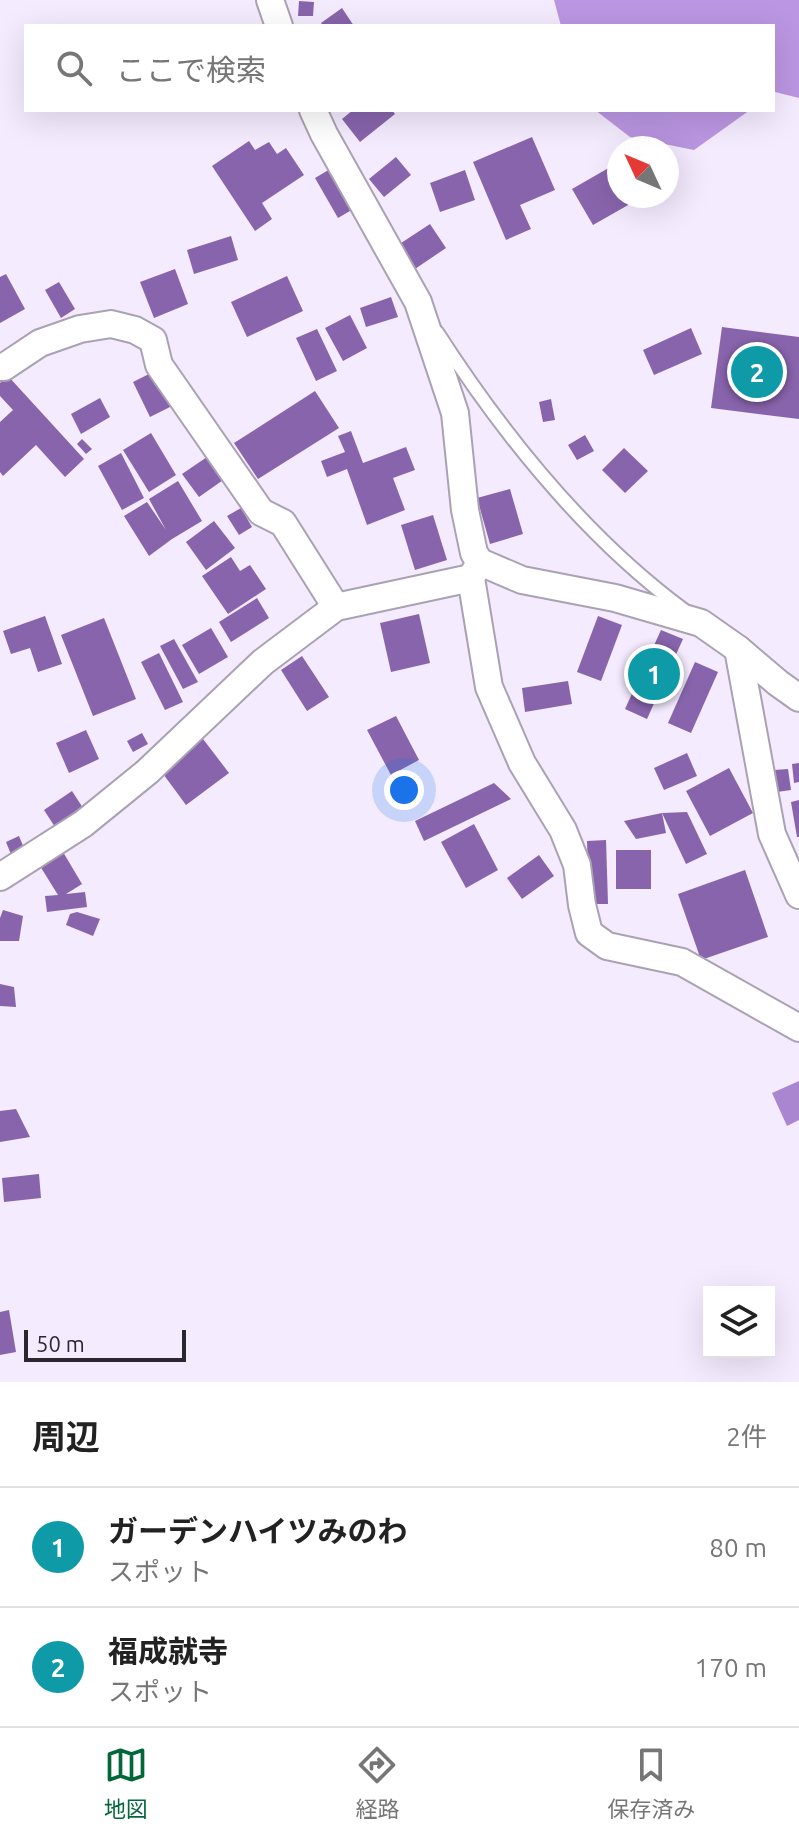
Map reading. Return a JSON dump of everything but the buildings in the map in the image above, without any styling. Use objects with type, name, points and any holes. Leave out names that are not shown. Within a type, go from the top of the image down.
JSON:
[{"type":"street","points":[[270,0],[278,24]]},
{"type":"street","points":[[314,112],[418,302],[455,413],[489,687],[522,763],[563,830],[577,865],[589,933],[607,946],[682,962],[799,1028]]},
{"type":"street","points":[[0,367],[40,343],[95,326],[111,324],[135,330],[153,340],[159,365],[261,512],[283,523],[336,607]]},
{"type":"street","points":[[0,877],[83,824],[147,772],[263,662],[336,607],[476,570],[615,598],[701,623],[799,698]]},
{"type":"street","points":[[738,649],[772,834],[799,895]]},
{"type":"lane","points":[[418,302],[467,378],[564,502],[660,593],[701,623]]},
{"type":"shaded area","points":[[554,0],[799,0],[799,98],[775,92],[775,24],[560,24]]},
{"type":"shaded area","points":[[598,112],[747,112],[694,150],[679,147],[679,136],[629,136]]},
{"type":"shaded area","points":[[799,1081],[799,1120],[787,1126],[772,1093]]},
{"type":"place","name":"福成就寺","points":[[757,372]]},
{"type":"place","name":"ガーデンハイツみのわ","points":[[654,674]]}]
